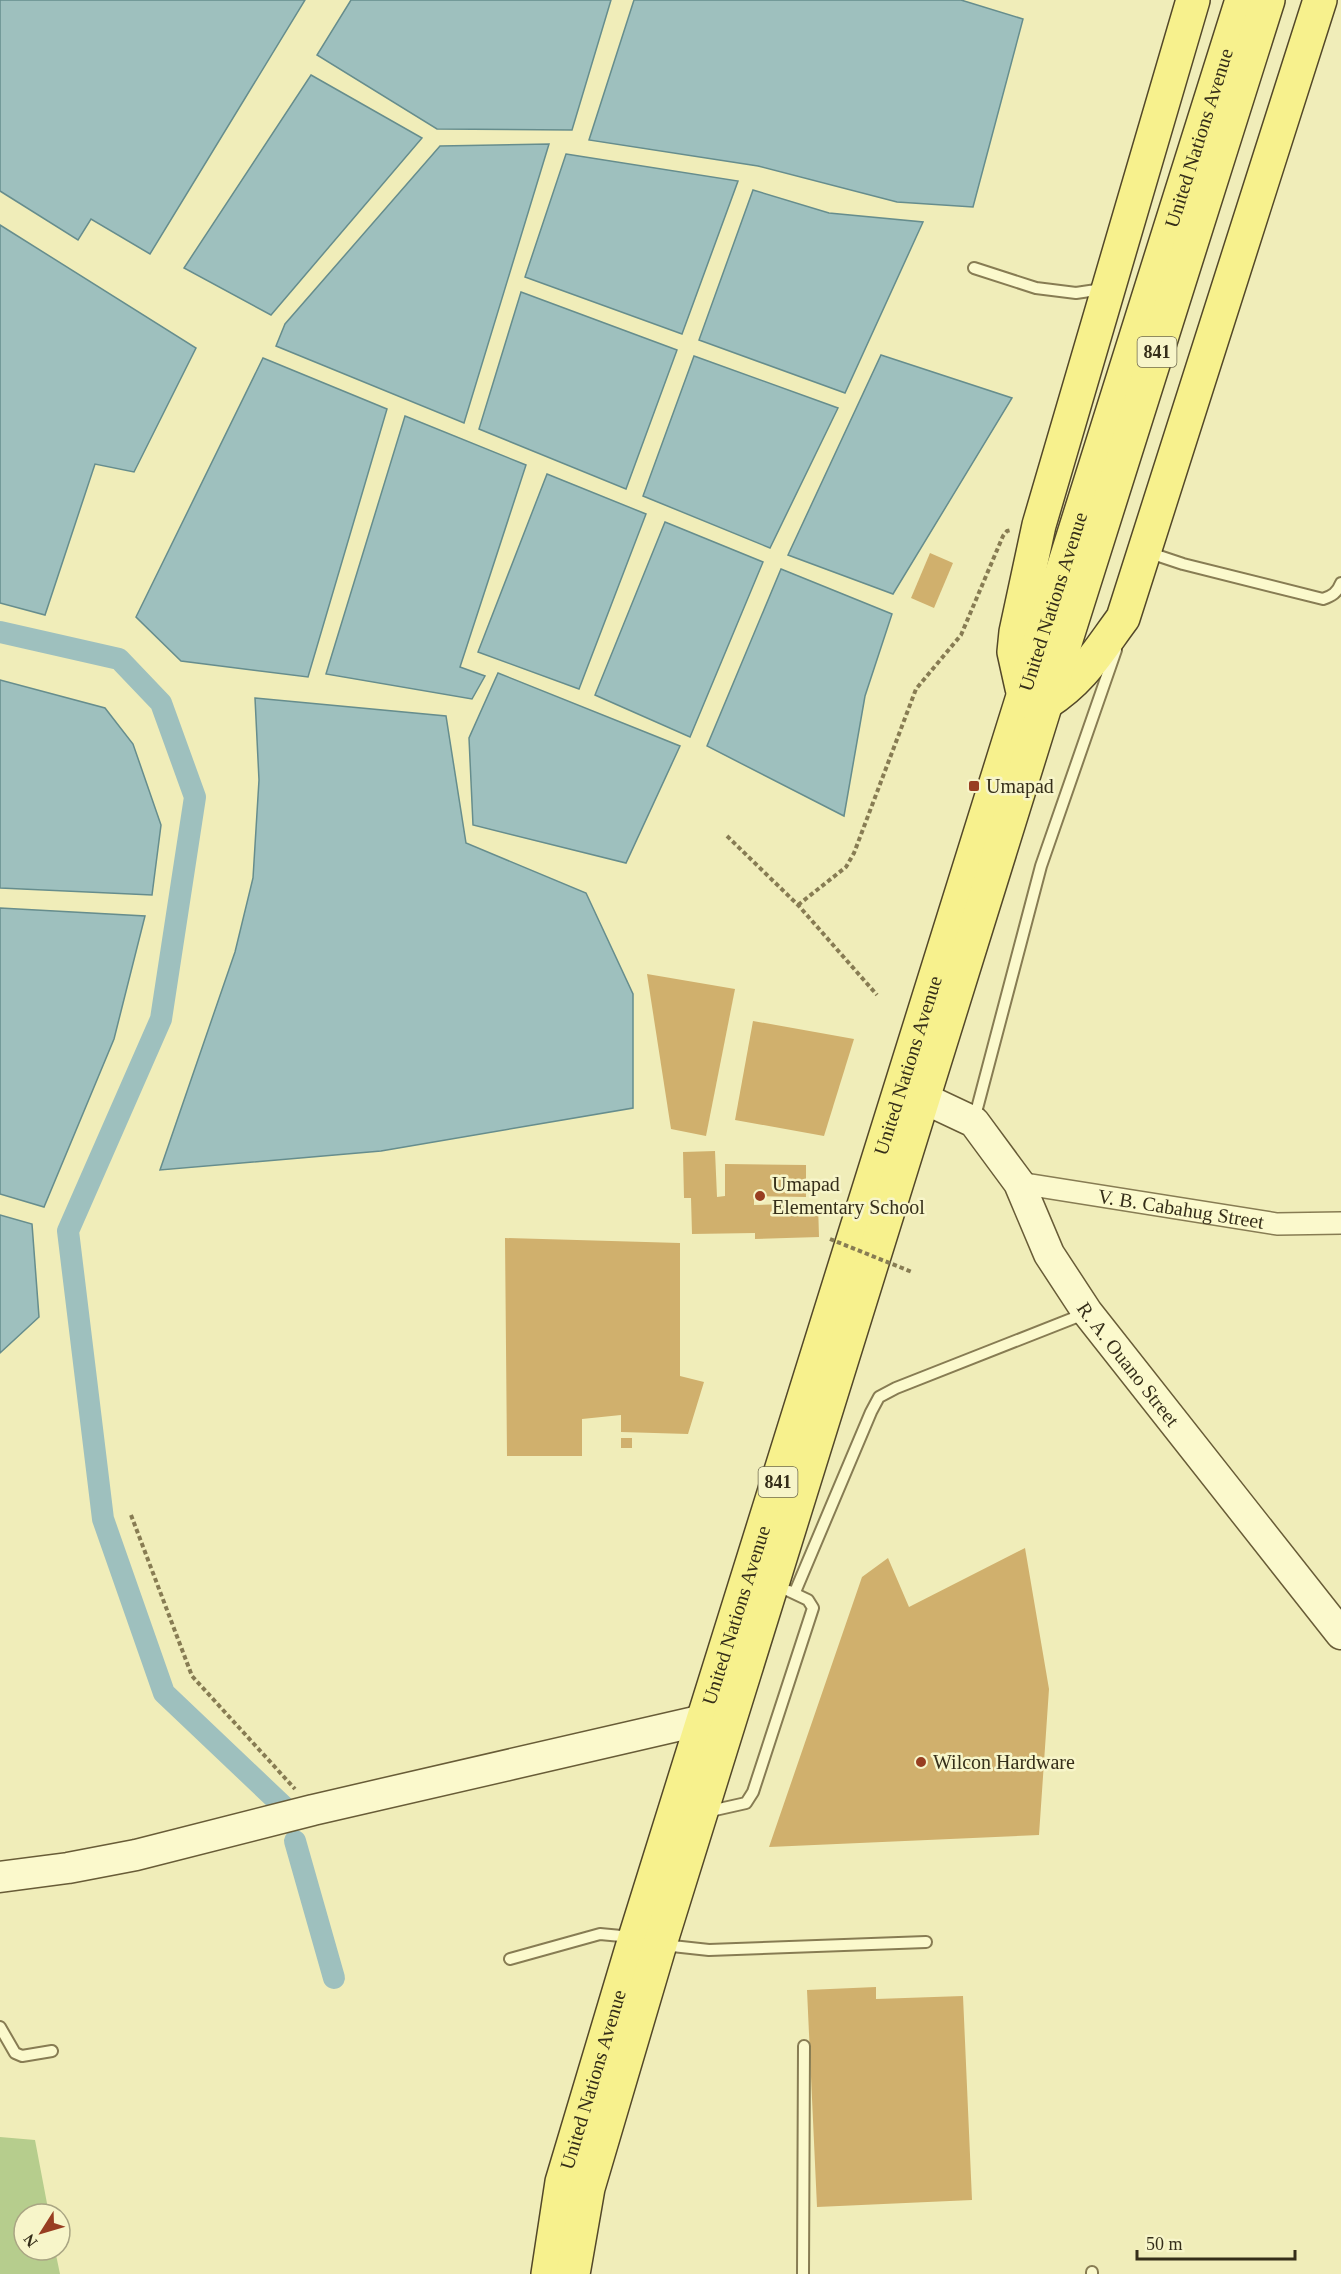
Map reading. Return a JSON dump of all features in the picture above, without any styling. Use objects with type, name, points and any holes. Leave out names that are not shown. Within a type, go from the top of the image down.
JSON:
[{"type":"main road","points":[[1193,0],[1039,525],[1016,632],[1014,652],[1035,698],[1067,689],[1080,677],[1123,618],[1320,0]]},
{"type":"main road","name":"United Nations Avenue","points":[[548,2274],[562,2182],[647,1941],[700,1814],[783,1589],[1035,698],[1242,0]]},
{"type":"main road","name":"United Nations Avenue","points":[[573,2274],[588,2188],[703,1720],[1035,698],[1268,0]]},
{"type":"street","name":"R. A. Ouano Street","points":[[923,1098],[974,1122],[1019,1183],[1049,1254],[1087,1312],[1341,1634]]},
{"type":"street","name":"V. B. Cabahug Street","points":[[1019,1183],[1277,1224],[1341,1223]]},
{"type":"street","points":[[0,1877],[68,1868],[136,1855],[314,1810],[703,1720]]},
{"type":"lane","points":[[974,268],[1036,288],[1076,293],[1110,288]]},
{"type":"lane","points":[[1144,551],[1183,564],[1323,599],[1340,589]]},
{"type":"lane","points":[[974,1122],[1041,866],[1121,637],[1123,618]]},
{"type":"lane","points":[[700,1814],[746,1803],[753,1792],[813,1608],[808,1599],[783,1589],[879,1397],[896,1388],[1087,1312]]},
{"type":"lane","points":[[510,1959],[600,1935],[709,1950],[926,1942]]},
{"type":"lane","points":[[0,2027],[15,2053],[22,2056],[52,2051]]},
{"type":"lane","points":[[803,2274],[804,2046]]},
{"type":"path","points":[[798,905],[846,867],[854,853],[916,689],[961,635],[1003,536],[1007,531],[1039,525]]},
{"type":"path","points":[[727,836],[798,905],[877,995]]},
{"type":"path","points":[[831,1239],[912,1272]]},
{"type":"path","points":[[131,1515],[192,1676],[314,1810]]},
{"type":"green space","points":[[0,2137],[35,2140],[47,2202],[12,2202],[12,2262],[58,2262],[60,2274],[0,2274]]},
{"type":"water","points":[[0,0],[305,0],[150,254],[91,219],[78,240],[0,191]]},
{"type":"water","points":[[351,0],[611,0],[572,130],[437,129],[317,55]]},
{"type":"water","points":[[634,0],[961,0],[1023,19],[973,207],[897,202],[758,166],[589,140]]},
{"type":"water","points":[[311,75],[422,138],[271,315],[184,268]]},
{"type":"water","points":[[549,144],[464,423],[276,346],[285,324],[440,146]]},
{"type":"water","points":[[566,154],[738,181],[682,334],[525,277]]},
{"type":"water","points":[[753,190],[829,213],[923,222],[845,393],[699,340]]},
{"type":"water","points":[[0,225],[196,348],[134,472],[95,464],[45,615],[0,603]]},
{"type":"water","points":[[521,292],[677,350],[626,489],[479,429]]},
{"type":"water","points":[[881,355],[1012,398],[893,594],[788,555]]},
{"type":"water","points":[[694,356],[838,408],[770,548],[643,496]]},
{"type":"water","points":[[263,358],[387,409],[308,677],[181,661],[136,617]]},
{"type":"water","points":[[405,416],[526,465],[460,667],[485,676],[472,699],[326,674]]},
{"type":"water","points":[[547,474],[646,514],[579,689],[478,652]]},
{"type":"water","points":[[665,522],[763,562],[690,737],[595,695]]},
{"type":"water","points":[[781,569],[892,614],[865,696],[844,816],[707,746]]},
{"type":"water","points":[[498,673],[680,746],[626,863],[473,825],[469,738]]},
{"type":"water","points":[[0,680],[105,708],[133,744],[161,825],[152,895],[0,888]]},
{"type":"water","points":[[255,698],[446,716],[466,843],[586,893],[633,994],[633,1108],[381,1151],[160,1170],[235,952],[253,878],[259,780]]},
{"type":"water","points":[[0,908],[145,916],[114,1039],[44,1207],[0,1194]]},
{"type":"water","points":[[0,1215],[32,1224],[39,1317],[0,1353]]},
{"type":"building","points":[[930,553],[953,563],[934,608],[911,598]]},
{"type":"building","points":[[647,974],[735,989],[706,1136],[671,1129]]},
{"type":"building","points":[[753,1021],[854,1039],[824,1136],[735,1120]]},
{"type":"building","points":[[715,1151],[717,1197],[725,1196],[725,1164],[806,1165],[806,1197],[754,1196],[754,1205],[818,1203],[819,1237],[755,1239],[755,1233],[692,1234],[691,1198],[684,1198],[683,1152]]},
{"type":"building","points":[[505,1238],[680,1243],[680,1376],[704,1382],[688,1434],[621,1432],[621,1415],[582,1419],[582,1456],[507,1456]]},
{"type":"building","points":[[621,1438],[632,1438],[632,1448],[621,1448]]},
{"type":"building","name":"Wilcon Hardware","points":[[1025,1548],[1049,1689],[1039,1835],[769,1847],[862,1577],[888,1558],[909,1607]]},
{"type":"building","points":[[876,1987],[876,1999],[963,1996],[972,2200],[817,2207],[807,1990]]},
{"type":"waterway","points":[[0,632],[119,659],[161,703],[195,797],[161,1019],[68,1231],[103,1519],[164,1693],[283,1806]]},
{"type":"waterway","points":[[295,1841],[334,1978]]},
{"type":"place","name":"Umapad","points":[[974,786]]},
{"type":"place","name":"Umapad Elementary School","points":[[760,1196]]},
{"type":"place","name":"Wilcon Hardware","points":[[921,1762]]}]
